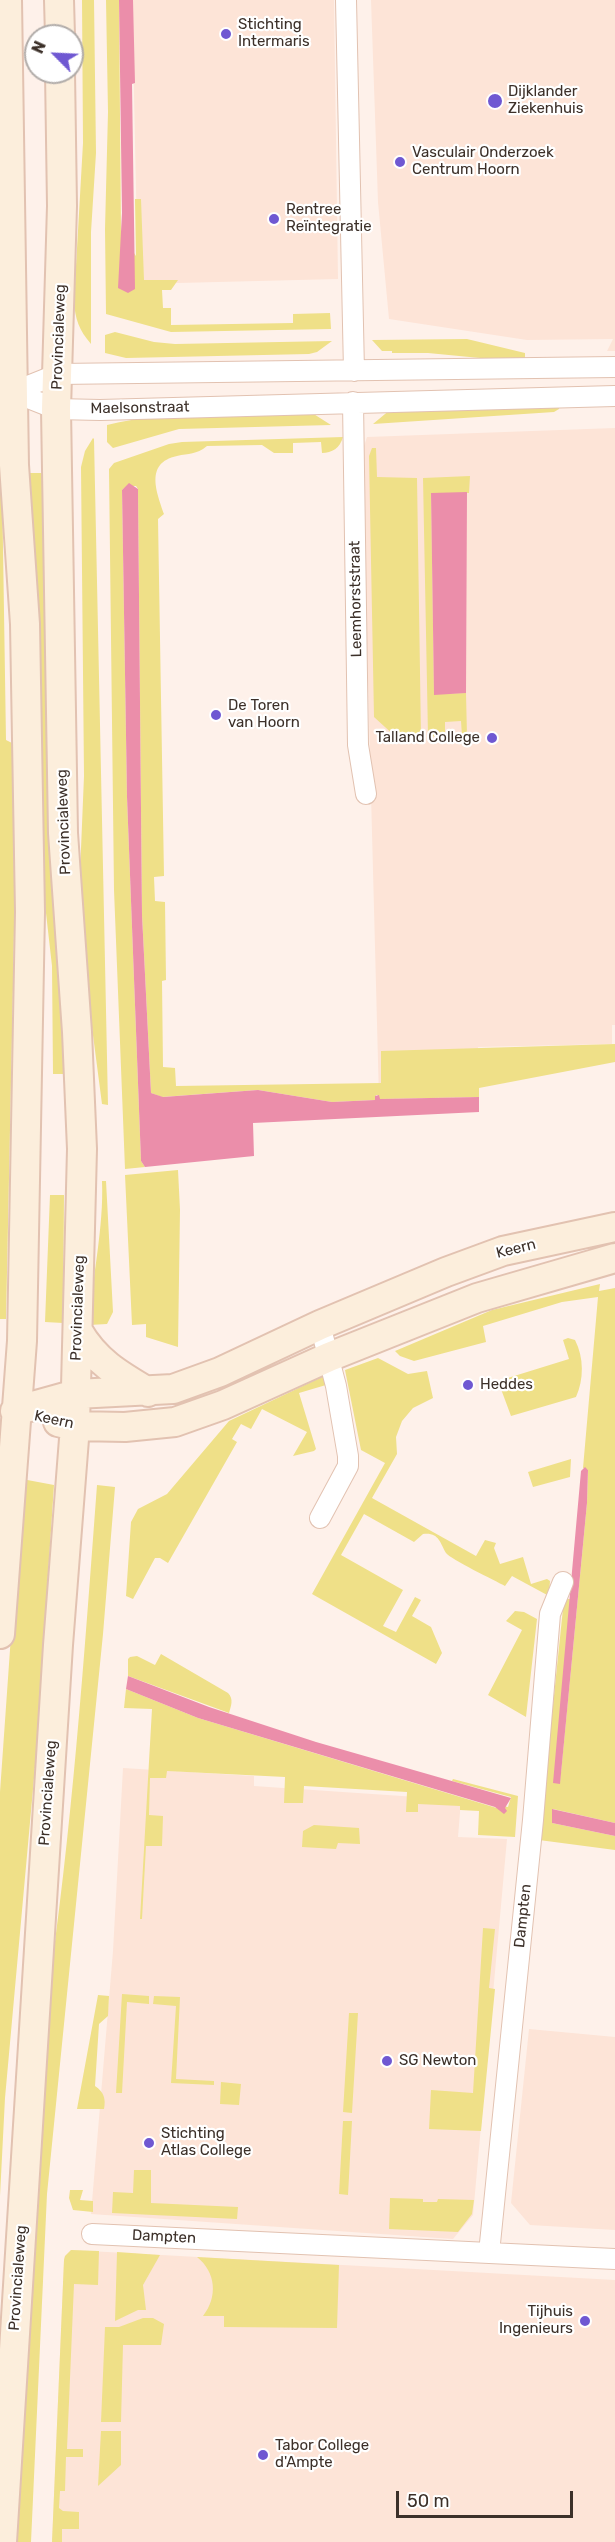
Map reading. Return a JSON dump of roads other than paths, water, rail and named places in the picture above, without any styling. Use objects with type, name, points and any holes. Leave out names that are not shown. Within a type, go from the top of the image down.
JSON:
[{"type":"main road","points":[[0,1634],[23,1297],[30,912],[25,624],[15,500],[7,0]]},
{"type":"main road","points":[[59,0],[60,24]]},
{"type":"main road","name":"Provincialeweg","points":[[2,2542],[58,1645],[75,1426],[78,1331],[82,1149],[77,1032],[63,833],[56,409],[62,206],[60,84]]},
{"type":"main road","name":"Keern","points":[[15,1411],[76,1394],[173,1389],[203,1379],[320,1325],[446,1272],[503,1251],[615,1227]]},
{"type":"main road","name":"Keern","points":[[15,1411],[75,1426],[125,1427],[175,1422],[223,1406],[329,1357],[477,1298],[615,1258]]},
{"type":"main road","points":[[78,1331],[96,1358],[148,1392]]},
{"type":"street","points":[[346,0],[354,371]]},
{"type":"street","points":[[13,392],[58,374],[615,367]]},
{"type":"street","name":"Maelsonstraat","points":[[13,392],[56,409],[615,396]]},
{"type":"street","name":"Leemhorststraat","points":[[353,402],[358,745],[366,794]]},
{"type":"street","points":[[320,1325],[338,1398],[348,1456],[348,1466],[320,1518]]},
{"type":"street","name":"Dampten","points":[[489,2253],[533,1820],[550,1614],[563,1582]]},
{"type":"street","name":"Dampten","points":[[92,2234],[615,2259]]},
{"type":"place","name":"Stichting Intermaris","points":[[226,34]]},
{"type":"place","name":"Dijklander Ziekenhuis","points":[[495,101]]},
{"type":"place","name":"Vasculair Onderzoek Centrum Hoorn","points":[[400,162]]},
{"type":"place","name":"Rentree Reïntegratie","points":[[274,219]]},
{"type":"place","name":"De Toren van Hoorn","points":[[216,715]]},
{"type":"place","name":"Talland College","points":[[492,738]]},
{"type":"place","name":"Heddes","points":[[468,1385]]},
{"type":"place","name":"SG Newton","points":[[387,2061]]},
{"type":"place","name":"Stichting Atlas College","points":[[149,2143]]},
{"type":"place","name":"Tijhuis Ingenieurs","points":[[585,2321]]},
{"type":"place","name":"Tabor College d'Ampte","points":[[263,2455]]}]
